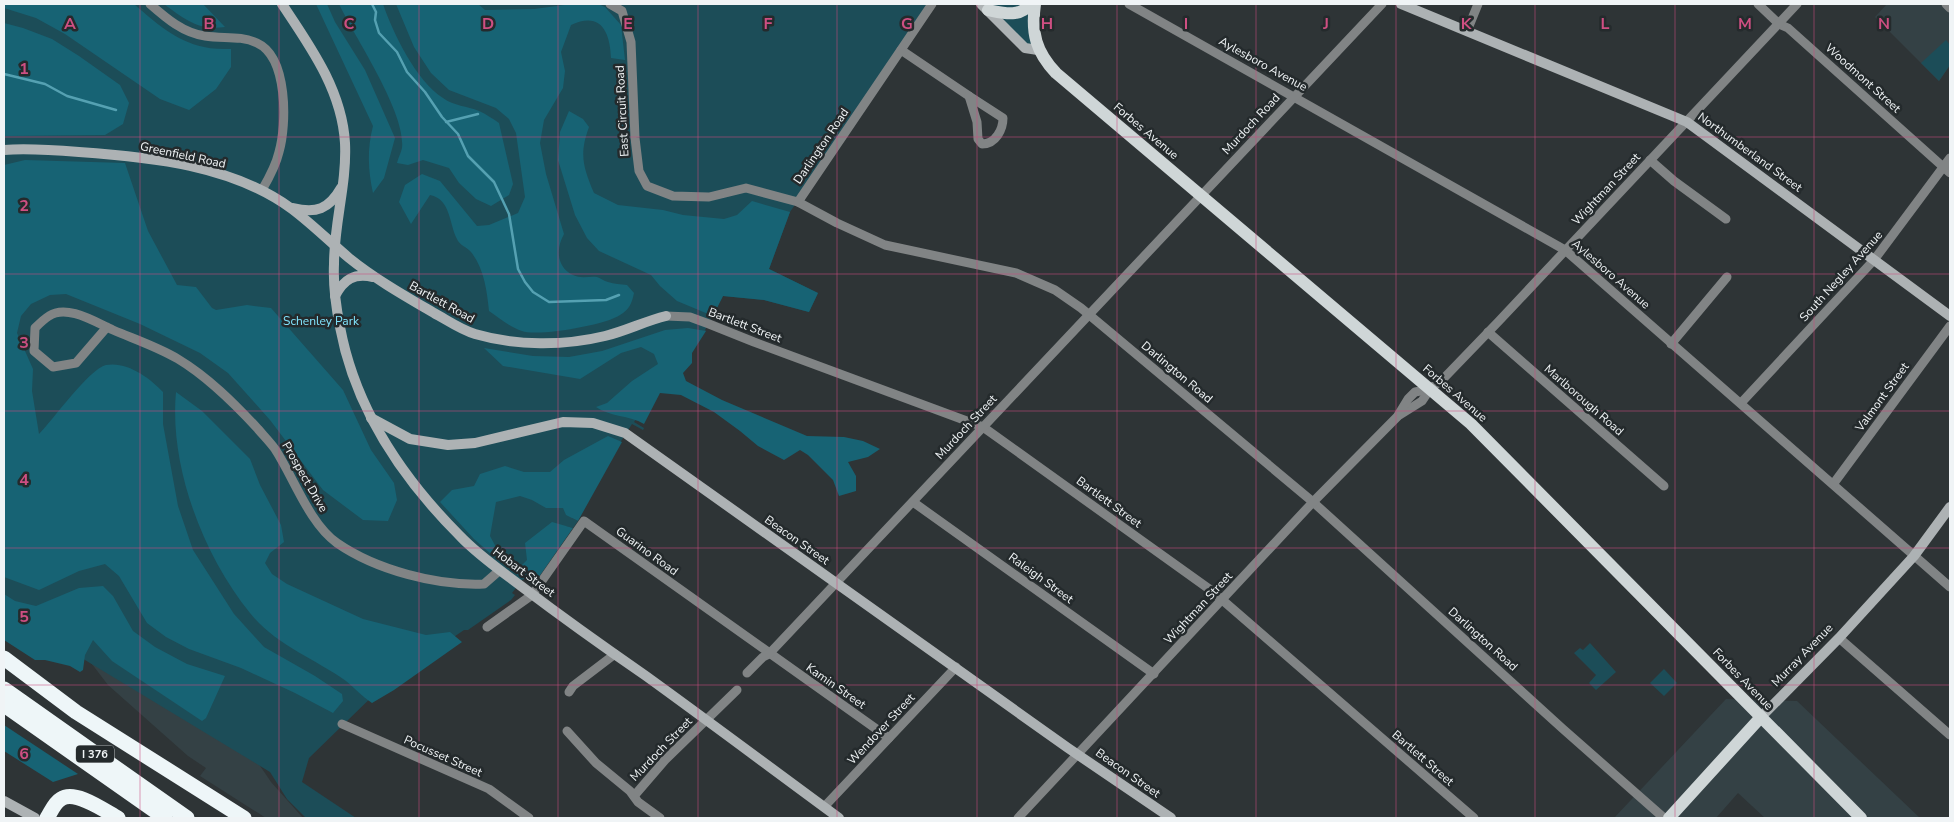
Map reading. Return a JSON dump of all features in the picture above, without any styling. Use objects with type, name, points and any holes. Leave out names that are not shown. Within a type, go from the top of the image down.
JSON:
[{"type":"highway","points":[[4,658],[83,717],[244,818]]},
{"type":"highway","name":"I 376","points":[[4,689],[187,818]]},
{"type":"highway","name":"I 376","points":[[4,705],[166,818]]},
{"type":"highway","points":[[47,818],[57,801],[71,796],[90,802],[118,818]]},
{"type":"main road","points":[[985,7],[1008,14],[1019,13],[1030,4]]},
{"type":"main road","name":"Forbes Avenue","points":[[1035,4],[1033,26],[1038,50],[1056,73],[1478,431],[1861,818]]},
{"type":"main road","name":"Murray Avenue","points":[[1669,818],[1762,717]]},
{"type":"street","points":[[150,4],[188,32],[204,36],[235,37],[251,40],[265,48],[274,59],[280,75],[284,131],[276,162],[262,190]]},
{"type":"street","name":"Hobart Street","points":[[282,4],[324,72],[337,105],[344,140],[343,185],[334,263],[335,297],[346,357],[370,418],[414,486],[461,537],[532,595],[707,720],[839,818]]},
{"type":"street","name":"East Circuit Road","points":[[610,4],[622,11],[631,42],[635,138],[639,170],[647,186],[673,196],[709,197],[746,188],[798,202]]},
{"type":"street","name":"Darlington Road","points":[[932,4],[798,202],[837,223],[885,245],[1016,273],[1055,290],[1089,315],[1313,502],[1555,722],[1664,818]]},
{"type":"street","name":"Aylesboro Avenue","points":[[1129,4],[1565,250],[1950,586]]},
{"type":"street","name":"Murdoch Road","points":[[1200,195],[1382,4]]},
{"type":"street","name":"Northumberland Street","points":[[1401,4],[1687,122],[1950,316]]},
{"type":"street","points":[[1467,31],[1478,4]]},
{"type":"street","name":"Woodmont Street","points":[[1758,4],[1778,24],[1788,28],[1947,170]]},
{"type":"street","name":"Wightman Street","points":[[1018,818],[1313,502],[1397,417],[1422,401],[1430,389],[1444,378],[1488,332],[1797,4]]},
{"type":"street","points":[[1946,4],[1950,8]]},
{"type":"street","points":[[985,7],[1025,48],[1038,50]]},
{"type":"street","points":[[901,50],[1003,118],[1003,126],[994,140],[988,144],[982,144],[978,139],[977,122],[969,96]]},
{"type":"street","name":"Greenfield Road","points":[[4,150],[72,151],[145,159],[200,169],[241,181],[262,190],[290,207],[335,246]]},
{"type":"street","name":"South Negley Avenue","points":[[1741,403],[1874,260],[1947,170],[1950,158]]},
{"type":"street","points":[[1650,160],[1674,181],[1726,219]]},
{"type":"street","points":[[290,207],[305,211],[321,208],[336,197],[343,185]]},
{"type":"street","name":"Murdoch Street","points":[[748,673],[763,656],[769,654],[913,502],[1200,195]]},
{"type":"street","name":"Bartlett Road","points":[[335,246],[375,277],[411,300],[473,334],[516,341],[563,344],[606,336],[647,320],[666,316]]},
{"type":"street","points":[[335,297],[342,283],[350,278],[360,275],[375,277]]},
{"type":"street","points":[[1671,344],[1727,277]]},
{"type":"street","name":"Prospect Drive","points":[[107,327],[76,363],[52,367],[34,351],[35,328],[50,315],[64,311],[107,327],[178,359],[211,383],[238,407],[274,447],[318,525],[336,542],[372,562],[415,576],[464,585],[484,584],[500,570]]},
{"type":"street","name":"Bartlett Street","points":[[666,316],[690,317],[983,427],[1222,600],[1474,818]]},
{"type":"street","name":"Valmont Street","points":[[1834,484],[1950,326]]},
{"type":"street","name":"Marlborough Road","points":[[1488,332],[1664,486]]},
{"type":"street","name":"Beacon Street","points":[[370,418],[410,439],[448,445],[475,443],[563,422],[593,423],[624,433],[1172,818]]},
{"type":"street","name":"Raleigh Street","points":[[913,502],[1154,674]]},
{"type":"street","name":"Murray Avenue","points":[[1762,717],[1839,638],[1914,556],[1950,507]]},
{"type":"street","name":"Guarino Road","points":[[532,595],[584,521],[769,654]]},
{"type":"street","points":[[488,627],[532,595]]},
{"type":"street","points":[[1839,638],[1950,735]]},
{"type":"street","points":[[569,692],[573,686],[614,654]]},
{"type":"street","name":"Kamin Street","points":[[769,654],[889,738]]},
{"type":"street","name":"Wendover Street","points":[[824,807],[956,667]]},
{"type":"street","points":[[707,720],[737,690]]},
{"type":"street","name":"Murdoch Street","points":[[634,796],[665,760],[707,720]]},
{"type":"street","name":"Pocusset Street","points":[[342,724],[489,789],[529,818]]},
{"type":"street","points":[[567,731],[638,802],[660,818]]},
{"type":"street","points":[[4,801],[36,818]]},
{"type":"shaded area","points":[[4,4],[134,4],[175,36],[207,48],[231,49],[231,67],[216,89],[189,110],[160,99],[65,34],[36,18],[4,8]]},
{"type":"shaded area","points":[[164,4],[203,4],[225,27],[207,27],[192,23]]},
{"type":"shaded area","points":[[316,4],[327,4],[335,22],[365,70],[395,138],[384,178],[373,193],[369,160],[373,126]]},
{"type":"shaded area","points":[[339,4],[383,4],[399,42],[415,68],[433,90],[447,101],[479,111],[499,123],[513,184],[509,195],[491,206],[476,199],[459,183],[449,168],[423,160],[408,165],[397,163],[402,148],[401,133],[396,115],[378,75]]},
{"type":"shaded area","points":[[396,4],[478,4],[485,10],[534,9],[572,4],[598,4],[605,7],[621,25],[625,60],[611,58],[606,32],[597,22],[581,21],[571,25],[561,52],[565,71],[563,88],[544,120],[540,143],[546,174],[564,234],[559,251],[563,267],[567,272],[576,276],[597,277],[610,283],[627,285],[634,293],[630,306],[626,311],[612,319],[587,326],[556,331],[522,331],[489,311],[482,272],[471,252],[458,241],[442,201],[430,195],[411,224],[399,202],[405,185],[422,174],[440,181],[477,226],[489,225],[518,213],[525,197],[516,133],[509,119],[496,108],[449,90],[431,73],[414,47]]},
{"type":"shaded area","points":[[1887,4],[1946,4],[1950,8],[1950,65],[1939,81],[1875,17]]},
{"type":"shaded area","points":[[4,23],[52,39],[120,85],[129,103],[123,124],[105,135],[4,136]]},
{"type":"shaded area","points":[[569,111],[583,119],[589,127],[583,153],[587,176],[594,193],[618,205],[724,219],[737,215],[752,201],[790,212],[769,269],[818,293],[809,312],[764,300],[723,296],[713,316],[677,301],[651,275],[599,251],[587,238],[575,215],[558,160],[560,132]]},
{"type":"shaded area","points":[[25,160],[125,163],[148,231],[177,285],[196,287],[212,308],[216,310],[247,305],[271,308],[343,390],[371,450],[394,483],[397,500],[388,521],[363,520],[323,490],[270,420],[228,373],[200,353],[140,324],[66,294],[50,295],[31,304],[21,316],[17,333],[33,369],[32,391],[39,434],[81,385],[106,365],[114,364],[130,368],[152,381],[163,392],[163,424],[178,506],[193,550],[234,614],[264,647],[342,694],[343,701],[333,713],[241,668],[189,649],[166,637],[147,623],[119,576],[105,564],[79,571],[39,590],[4,577],[4,165]]},
{"type":"shaded area","points":[[688,328],[706,331],[692,353],[692,363],[683,373],[686,381],[722,400],[807,436],[844,437],[863,441],[880,449],[868,457],[848,462],[856,476],[856,491],[839,496],[833,480],[808,455],[800,450],[784,460],[758,446],[714,412],[681,395],[660,393],[644,424],[607,413],[596,407],[607,403],[632,381],[658,364],[654,354],[641,347],[621,353],[580,379],[503,366],[484,348],[533,356],[569,357],[602,351],[665,330]]},
{"type":"shaded area","points":[[176,392],[202,411],[250,459],[260,485],[281,525],[284,542],[270,553],[265,563],[272,574],[287,584],[363,619],[426,635],[450,632],[462,642],[394,690],[372,703],[346,681],[271,634],[250,613],[233,590],[204,537],[184,479],[178,450],[175,420]]},
{"type":"shaded area","points":[[608,436],[622,442],[578,521],[566,515],[563,508],[546,508],[520,496],[496,502],[490,536],[498,551],[500,562],[474,539],[440,502],[452,490],[474,486],[480,474],[505,466],[524,472],[550,472],[564,460]]},
{"type":"shaded area","points":[[552,522],[573,528],[532,585],[512,571],[517,570],[527,560],[525,543]]},
{"type":"shaded area","points":[[103,586],[113,596],[133,631],[155,647],[187,664],[225,676],[206,718],[202,721],[112,661],[93,640],[85,655],[83,670],[80,672],[70,666],[45,660],[35,660],[4,640],[4,594],[15,601],[36,606],[79,588]]},
{"type":"shaded area","points":[[85,655],[248,748],[271,782],[303,818],[266,818],[200,776],[206,768],[188,756],[108,685]]},
{"type":"shaded area","points":[[1726,699],[1797,701],[1920,818],[1765,818],[1738,793],[1716,818],[1614,818]]},
{"type":"shaded area","points":[[4,725],[78,774],[53,782],[4,751]]},
{"type":"green space","name":"Schenley Park","points":[[4,4],[932,4],[790,212],[769,269],[818,293],[809,312],[764,300],[723,296],[706,331],[703,331],[634,422],[644,428],[643,430],[632,424],[572,518],[578,521],[573,528],[565,526],[512,593],[515,595],[511,600],[384,685],[309,758],[302,782],[356,818],[306,818],[287,799],[270,772],[4,611]]},
{"type":"green space","points":[[981,4],[1035,4],[1038,50],[1025,48]]},
{"type":"green space","points":[[1946,40],[1950,45],[1950,65],[1939,81],[1921,63]]},
{"type":"green space","points":[[1590,643],[1616,672],[1596,690],[1589,683],[1596,675],[1574,653],[1580,648],[1583,650]]},
{"type":"green space","points":[[1664,669],[1677,683],[1664,696],[1650,683]]},
{"type":"waterway","points":[[372,4],[376,12],[375,20],[379,33],[397,52],[407,72],[425,92],[442,117],[458,134],[468,156],[494,182],[509,214],[518,269],[533,292],[549,302],[606,300],[619,295]]},
{"type":"waterway","points":[[4,74],[45,84],[67,96],[116,110]]},
{"type":"waterway","points":[[446,122],[478,114]]}]
